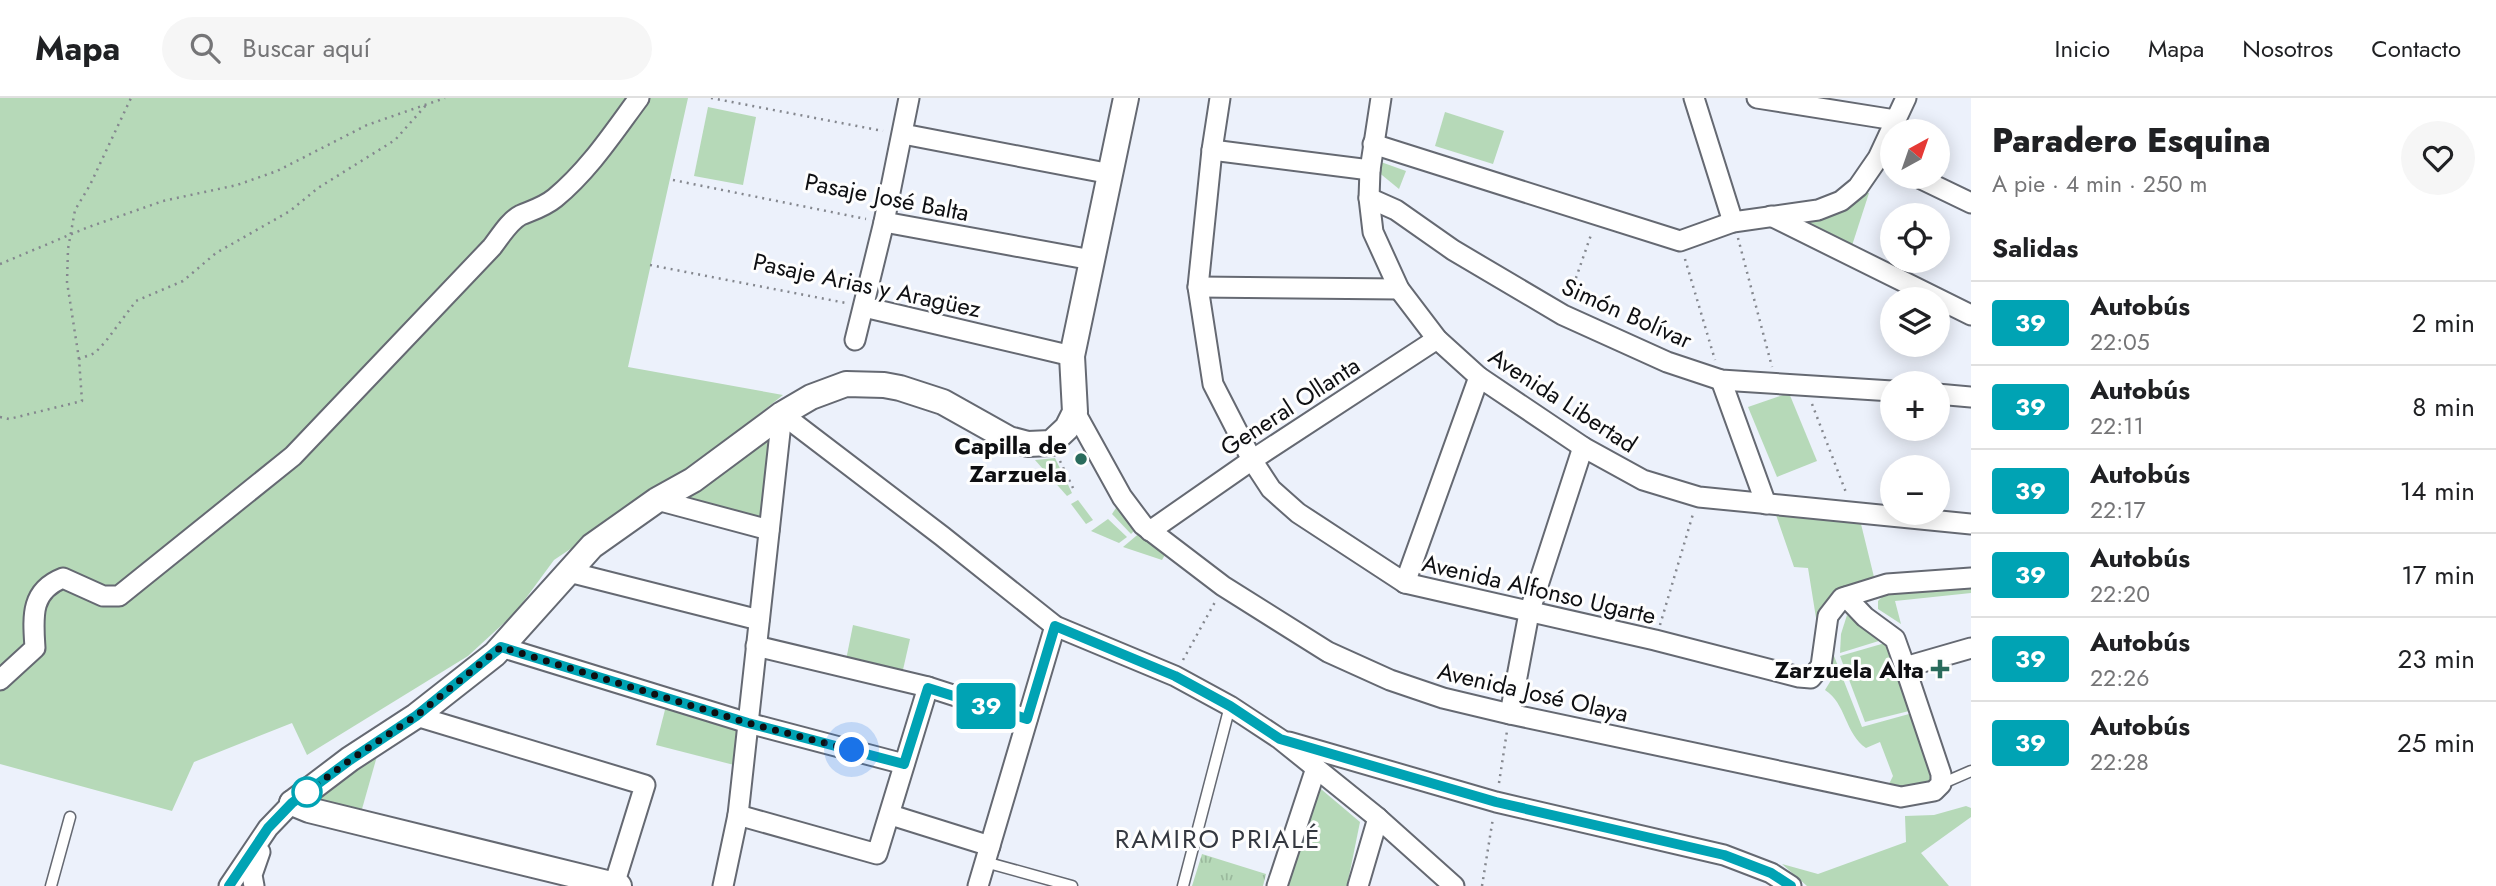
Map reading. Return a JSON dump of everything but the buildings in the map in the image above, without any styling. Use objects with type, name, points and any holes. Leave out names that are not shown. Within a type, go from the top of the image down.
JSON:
[{"type":"street","points":[[0,680],[35,648],[34,617],[37,597],[52,582],[63,578],[103,596],[119,596],[293,456],[492,247],[510,224],[554,199],[588,167],[639,98]]},
{"type":"street","points":[[855,340],[884,222],[909,98]]},
{"type":"street","points":[[229,886],[268,828],[292,803],[416,716],[501,647],[592,546],[657,500],[693,480],[782,414],[830,389],[846,384],[884,385],[924,394],[943,402],[1009,439],[1028,444],[1051,443],[1067,428],[1075,412],[1072,356],[1126,98]]},
{"type":"street","name":"Avenida Alfonso Ugarte","points":[[1220,98],[1198,287],[1213,384],[1252,460],[1271,489],[1298,513],[1405,583],[1655,640],[1799,677],[1811,678],[1821,666],[1825,628],[1830,611],[1839,600],[1846,597]]},
{"type":"street","name":"Avenida Libertad","points":[[1381,98],[1370,170],[1369,198],[1373,232],[1399,289],[1437,339],[1479,377],[1583,447],[1643,480],[1699,497],[1971,524]]},
{"type":"street","points":[[1694,98],[1733,222]]},
{"type":"street","points":[[1757,98],[1889,119]]},
{"type":"street","points":[[1896,119],[1906,98]]},
{"type":"street","points":[[903,134],[1111,174]]},
{"type":"street","points":[[1373,144],[1680,241],[1733,222],[1818,209],[1841,201],[1880,167]]},
{"type":"street","points":[[1212,150],[1370,170]]},
{"type":"street","points":[[1942,189],[1971,203]]},
{"type":"street","name":"Simón Bolívar","points":[[1369,198],[1396,210],[1453,250],[1563,315],[1667,362],[1721,380],[1880,390]]},
{"type":"street","points":[[1770,216],[1971,315]]},
{"type":"street","name":"Pasaje José Balta","points":[[884,222],[1092,260]]},
{"type":"street","points":[[1198,287],[1399,289]]},
{"type":"street","name":"Pasaje Arias y Aragüez","points":[[864,307],[1072,356]]},
{"type":"street","name":"General Ollanta","points":[[1150,531],[1170,514],[1437,339]]},
{"type":"street","points":[[1405,583],[1479,377]]},
{"type":"street","points":[[1721,380],[1766,503]]},
{"type":"street","points":[[1950,395],[1971,397]]},
{"type":"street","name":"Avenida José Olaya","points":[[1075,412],[1131,511],[1150,531],[1223,586],[1328,652],[1390,680],[1443,698],[1510,714],[1901,797],[1934,791],[1941,784]]},
{"type":"street","points":[[723,886],[738,815],[782,414]]},
{"type":"street","points":[[782,414],[1055,626],[1175,676],[1230,706],[1280,739],[1378,818],[1454,886]]},
{"type":"street","points":[[1510,714],[1529,613],[1583,447]]},
{"type":"street","points":[[657,500],[769,530]]},
{"type":"street","points":[[569,572],[759,620]]},
{"type":"street","points":[[1941,784],[1941,774],[1895,639],[1865,617],[1846,597],[1887,584],[1971,578]]},
{"type":"street","points":[[978,886],[1055,626]]},
{"type":"street","points":[[757,646],[928,688],[1027,719]]},
{"type":"street","points":[[501,647],[748,723],[904,764]]},
{"type":"street","points":[[1905,667],[1971,648]]},
{"type":"street","points":[[738,815],[877,854],[928,688]]},
{"type":"street","points":[[292,803],[309,810],[616,885],[645,785],[416,716]]},
{"type":"street","points":[[1280,739],[1496,802],[1724,855],[1771,873],[1791,886]]},
{"type":"street","points":[[1277,886],[1316,768]]},
{"type":"street","points":[[891,815],[987,854]]},
{"type":"street","points":[[1358,886],[1378,818]]},
{"type":"street","points":[[254,886],[252,875],[268,828]]},
{"type":"lane","points":[[1183,886],[1230,706]]},
{"type":"lane","points":[[1941,784],[1971,771]]},
{"type":"lane","points":[[51,886],[70,817]]},
{"type":"lane","points":[[987,854],[1072,886]]},
{"type":"path","points":[[0,417],[9,419],[82,401],[79,359],[67,282],[71,234],[75,210],[90,185],[131,98]]},
{"type":"path","points":[[0,264],[71,234],[163,201],[237,185],[277,171],[367,125],[445,98]]},
{"type":"path","points":[[711,98],[903,134]]},
{"type":"path","points":[[79,359],[95,353],[136,301],[183,281],[216,253],[290,211],[318,188],[395,140],[427,104]]},
{"type":"path","name":"Pasaje José Balta","points":[[673,180],[884,222]]},
{"type":"path","points":[[1563,315],[1597,216]]},
{"type":"path","points":[[1733,222],[1777,384]]},
{"type":"path","points":[[1680,241],[1721,380]]},
{"type":"path","name":"Pasaje Arias y Aragüez","points":[[650,265],[864,307]]},
{"type":"path","points":[[1804,384],[1853,511]]},
{"type":"path","points":[[1051,443],[1074,490]]},
{"type":"path","points":[[1655,640],[1699,497]]},
{"type":"path","points":[[1175,676],[1223,586]]},
{"type":"green space","points":[[0,98],[688,98],[628,367],[783,395],[691,468],[554,560],[515,613],[468,656],[307,755],[292,723],[194,762],[172,811],[0,764]]},
{"type":"green space","points":[[708,107],[756,117],[743,185],[694,176]]},
{"type":"green space","points":[[1445,112],[1504,131],[1493,164],[1435,146]]},
{"type":"green space","points":[[1381,162],[1406,171],[1399,189],[1377,171]]},
{"type":"green space","points":[[1862,191],[1869,193],[1847,261],[1770,226]]},
{"type":"green space","points":[[1789,393],[1817,461],[1777,477],[1748,407]]},
{"type":"green space","points":[[782,414],[769,530],[657,500]]},
{"type":"green space","points":[[1055,458],[1072,493],[1067,496],[1035,460]]},
{"type":"green space","points":[[1078,500],[1093,520],[1086,524],[1071,504]]},
{"type":"green space","points":[[1118,505],[1137,528],[1131,534],[1112,514]]},
{"type":"green space","points":[[1775,512],[1861,524],[1874,577],[1839,593],[1827,605],[1817,624],[1808,568],[1794,567]]},
{"type":"green space","points":[[1108,519],[1127,537],[1119,543],[1091,531]]},
{"type":"green space","points":[[1142,531],[1166,553],[1162,560],[1123,547]]},
{"type":"green space","points":[[1971,587],[1971,593],[1895,601],[1901,624],[1878,609],[1878,601],[1886,593]]},
{"type":"green space","points":[[1847,615],[1882,640],[1840,653],[1841,634]]},
{"type":"green space","points":[[853,625],[910,639],[902,674],[846,660]]},
{"type":"green space","points":[[1885,643],[1909,711],[1865,722],[1840,656]]},
{"type":"green space","points":[[1834,656],[1862,727],[1909,714],[1935,770],[1933,781],[1911,788],[1888,786],[1893,776],[1880,742],[1866,748],[1859,742],[1837,703],[1825,690],[1833,677],[1831,657]]},
{"type":"green space","points":[[667,702],[748,723],[734,765],[656,745]]},
{"type":"green space","points":[[379,749],[362,809],[308,800]]},
{"type":"green space","points":[[1315,784],[1360,822],[1347,886],[1286,886]]},
{"type":"green space","points":[[1966,806],[1971,808],[1971,817],[1921,853],[1949,886],[1807,886],[1782,864],[1818,874],[1906,842],[1905,816],[1934,815]]},
{"type":"green space","points":[[1202,854],[1266,874],[1263,886],[1192,886]]},
{"type":"bus line","name":"39","points":[[229,886],[268,828],[292,803],[416,716],[501,647],[748,723],[904,764],[928,688],[1027,719],[1055,626],[1175,676],[1230,706],[1280,739],[1496,802],[1724,855],[1771,873],[1791,886]]},
{"type":"place","name":"Capilla de Zarzuela","points":[[1081,459]]},
{"type":"place","name":"Zarzuela Alta","points":[[1940,669]]},
{"type":"district","name":"RAMIRO PRIALÉ","points":[[1218,839]]},
{"type":"route","points":[[307,792],[416,716],[501,647],[748,723],[852,750]]}]
